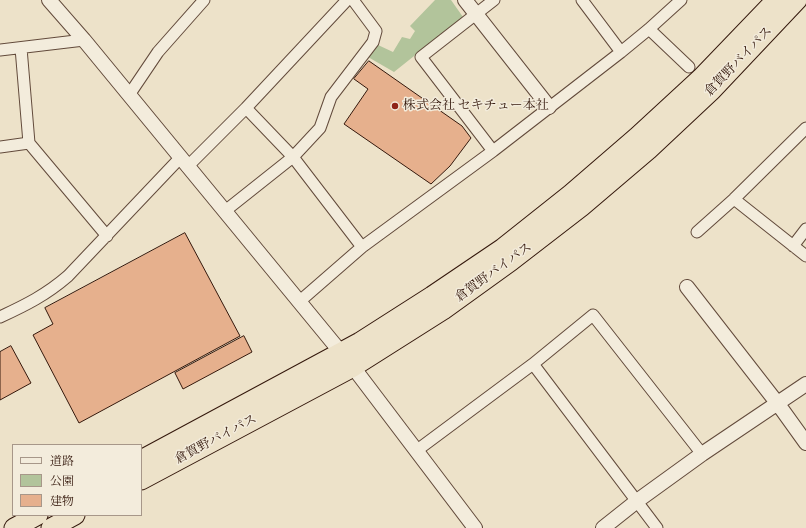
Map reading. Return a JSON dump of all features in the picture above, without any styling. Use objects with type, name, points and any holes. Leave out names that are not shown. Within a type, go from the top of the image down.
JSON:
[{"type":"highway","name":"倉賀野バイパス","points":[[142,479],[347,360],[426,300],[503,248],[571,194],[637,137],[701,78],[776,0]]},
{"type":"highway","name":"倉賀野バイパス","points":[[142,460],[347,360],[443,310],[512,261],[581,207],[648,150],[712,90],[797,0]]},
{"type":"highway","points":[[14,528],[36,516]]},
{"type":"highway","points":[[51,528],[73,516]]},
{"type":"street","points":[[49,0],[84,40],[184,163],[300,301],[347,360],[475,528]]},
{"type":"street","points":[[129,95],[158,52],[204,0]]},
{"type":"street","points":[[0,317],[32,302],[52,290],[68,276],[107,236],[184,163],[246,108],[347,0]]},
{"type":"street","points":[[225,211],[293,157],[320,128],[331,97],[373,42],[376,31],[353,0]]},
{"type":"street","points":[[465,0],[549,107]]},
{"type":"street","points":[[493,151],[421,57],[494,0]]},
{"type":"street","points":[[582,0],[621,52]]},
{"type":"street","points":[[300,301],[362,248],[493,151],[621,52],[681,0]]},
{"type":"street","points":[[649,29],[689,66]]},
{"type":"street","points":[[0,50],[84,40]]},
{"type":"street","points":[[21,48],[29,143],[107,236]]},
{"type":"street","points":[[246,108],[293,157],[362,248]]},
{"type":"street","points":[[697,232],[734,199],[806,128]]},
{"type":"street","points":[[0,147],[29,143]]},
{"type":"street","points":[[734,199],[806,256]]},
{"type":"street","points":[[793,246],[806,229]]},
{"type":"street","points":[[687,288],[778,404],[806,443]]},
{"type":"street","points":[[416,450],[533,364],[593,315],[702,454]]},
{"type":"street","points":[[533,364],[579,427],[657,528]]},
{"type":"street","points":[[603,528],[637,501],[702,454],[806,384]]},
{"type":"green space","points":[[435,0],[451,0],[463,17],[394,72],[368,57],[378,45],[393,52],[402,37],[410,39],[415,31],[410,26]]},
{"type":"building","name":"株式会社 セキチュー本社","points":[[369,61],[462,126],[471,138],[450,166],[431,184],[344,124],[368,89],[354,79]]},
{"type":"building","points":[[185,233],[240,336],[79,423],[33,335],[53,324],[45,308]]},
{"type":"building","points":[[244,336],[252,352],[183,389],[175,373]]},
{"type":"building","points":[[11,346],[31,383],[0,400],[0,352]]},
{"type":"place","name":"株式会社 セキチュー本社","points":[[395,106]]}]
